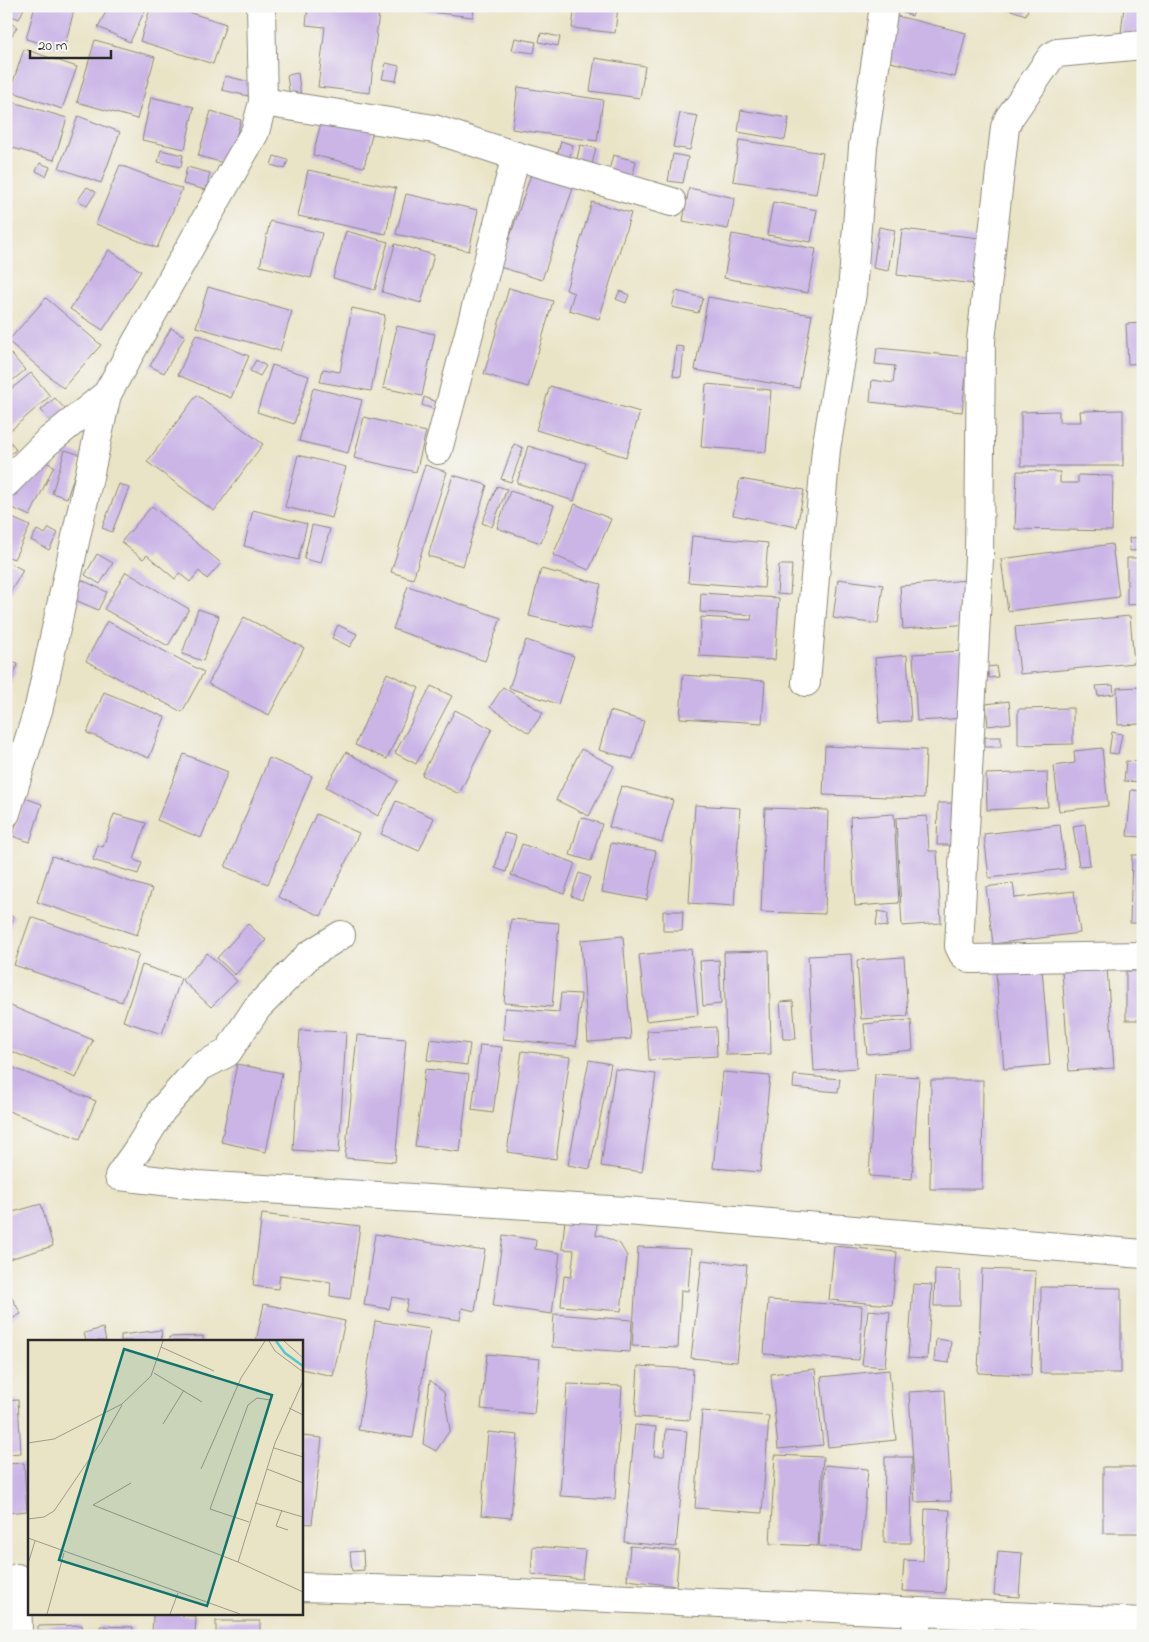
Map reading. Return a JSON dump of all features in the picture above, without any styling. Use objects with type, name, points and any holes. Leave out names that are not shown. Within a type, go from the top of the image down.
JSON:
[{"type":"street","points":[[6,813],[39,707],[107,394],[255,132],[263,102],[261,6]]},
{"type":"street","points":[[806,682],[826,449],[852,294],[863,147],[884,6]]},
{"type":"street","points":[[1143,45],[1057,53],[1051,57],[1009,118],[1005,127],[981,340],[979,558],[959,946],[963,954],[970,959],[1143,956]]},
{"type":"street","points":[[263,102],[434,129],[516,156],[672,202]]},
{"type":"street","points":[[438,450],[516,156]]},
{"type":"street","points":[[6,483],[46,443],[107,394]]},
{"type":"street","points":[[341,935],[309,955],[263,1001],[227,1053],[200,1067],[162,1110],[119,1176],[197,1185],[627,1211],[1143,1254]]},
{"type":"street","points":[[18,1578],[18,1636]]},
{"type":"street","points":[[302,1587],[476,1592],[916,1624],[1143,1622]]},
{"type":"building","points":[[6,6],[25,6],[19,19],[6,14]]},
{"type":"building","points":[[35,6],[75,6],[64,49],[26,39]]},
{"type":"building","points":[[109,6],[147,6],[130,42],[98,27]]},
{"type":"building","points":[[151,6],[169,6],[226,24],[213,64],[140,41]]},
{"type":"building","points":[[308,6],[379,12],[370,93],[318,87],[325,27],[306,25]]},
{"type":"building","points":[[421,6],[474,6],[473,17],[421,11]]},
{"type":"building","points":[[575,6],[618,6],[615,33],[572,28]]},
{"type":"building","points":[[901,6],[916,6],[912,16],[899,11]]},
{"type":"building","points":[[999,6],[1029,6],[1026,15]]},
{"type":"building","points":[[1124,6],[1143,6],[1143,36],[1121,34]]},
{"type":"building","points":[[897,16],[966,33],[955,77],[886,61]]},
{"type":"building","points":[[6,20],[17,27],[6,45]]},
{"type":"building","points":[[541,33],[560,37],[558,46],[539,42]]},
{"type":"building","points":[[515,38],[536,42],[534,53],[512,50]]},
{"type":"building","points":[[95,40],[155,57],[137,119],[77,102]]},
{"type":"building","points":[[24,49],[77,67],[62,109],[10,91]]},
{"type":"building","points":[[595,58],[645,66],[640,98],[590,91]]},
{"type":"building","points":[[386,63],[399,66],[396,81],[382,79]]},
{"type":"building","points":[[298,73],[301,97],[290,98],[287,75]]},
{"type":"building","points":[[225,76],[251,82],[248,96],[222,90]]},
{"type":"building","points":[[518,87],[603,100],[597,141],[512,129]]},
{"type":"building","points":[[151,97],[194,107],[185,149],[142,140]]},
{"type":"building","points":[[6,100],[67,118],[54,160],[6,146]]},
{"type":"building","points":[[741,110],[789,118],[785,140],[738,132]]},
{"type":"building","points":[[211,111],[241,120],[228,164],[198,156]]},
{"type":"building","points":[[680,113],[698,116],[690,150],[673,147]]},
{"type":"building","points":[[323,114],[374,127],[364,167],[313,155]]},
{"type":"building","points":[[78,116],[120,132],[101,183],[59,168]]},
{"type":"building","points":[[739,140],[823,153],[816,194],[733,181]]},
{"type":"building","points":[[561,141],[573,145],[568,163],[556,160]]},
{"type":"building","points":[[580,145],[596,148],[591,168],[576,164]]},
{"type":"building","points":[[161,150],[183,155],[181,167],[158,162]]},
{"type":"building","points":[[673,154],[688,157],[683,183],[668,181]]},
{"type":"building","points":[[613,155],[636,161],[632,180],[608,174]]},
{"type":"building","points":[[274,156],[288,160],[285,169],[271,165]]},
{"type":"building","points":[[40,163],[50,167],[46,176],[36,171]]},
{"type":"building","points":[[120,165],[182,189],[157,248],[96,224]]},
{"type":"building","points":[[187,167],[210,173],[206,190],[183,184]]},
{"type":"building","points":[[308,170],[396,188],[386,234],[298,216]]},
{"type":"building","points":[[532,171],[574,185],[542,280],[500,267]]},
{"type":"building","points":[[87,187],[96,192],[87,206],[78,200]]},
{"type":"building","points":[[689,188],[735,198],[728,229],[683,221]]},
{"type":"building","points":[[406,194],[478,210],[469,251],[396,234]]},
{"type":"building","points":[[592,202],[631,213],[599,319],[569,310],[574,293],[566,290]]},
{"type":"building","points":[[773,202],[817,210],[811,242],[767,235]]},
{"type":"building","points":[[270,221],[322,233],[311,278],[260,266]]},
{"type":"building","points":[[879,227],[895,230],[888,271],[873,268]]},
{"type":"building","points":[[902,229],[980,238],[975,284],[897,275]]},
{"type":"building","points":[[346,231],[388,242],[375,290],[333,278]]},
{"type":"building","points":[[732,234],[816,249],[808,293],[724,278]]},
{"type":"building","points":[[395,244],[434,255],[421,303],[382,292]]},
{"type":"building","points":[[109,250],[141,271],[103,330],[70,309]]},
{"type":"building","points":[[208,287],[292,311],[280,351],[196,327]]},
{"type":"building","points":[[509,288],[553,301],[528,387],[484,374]]},
{"type":"building","points":[[620,291],[629,295],[626,303],[616,299]]},
{"type":"building","points":[[676,291],[703,298],[698,313],[672,307]]},
{"type":"building","points":[[708,297],[812,315],[799,388],[695,370]]},
{"type":"building","points":[[46,298],[101,345],[63,388],[8,341]]},
{"type":"building","points":[[352,308],[385,315],[371,391],[320,382],[323,369],[340,372]]},
{"type":"building","points":[[1143,323],[1143,363],[1128,364],[1126,324]]},
{"type":"building","points":[[397,326],[435,334],[422,396],[383,388]]},
{"type":"building","points":[[171,328],[185,336],[164,373],[150,366]]},
{"type":"building","points":[[196,334],[249,356],[231,398],[178,375]]},
{"type":"building","points":[[676,346],[684,347],[681,377],[673,376]]},
{"type":"building","points":[[877,348],[968,357],[962,412],[870,402],[872,380],[893,383],[895,366],[875,364]]},
{"type":"building","points":[[11,354],[25,370],[6,386],[6,358]]},
{"type":"building","points":[[256,360],[266,366],[260,376],[250,371]]},
{"type":"building","points":[[272,365],[309,376],[294,424],[257,412]]},
{"type":"building","points":[[31,373],[50,396],[11,430],[6,425],[6,393]]},
{"type":"building","points":[[1140,376],[1143,376],[1143,475],[1140,475]]},
{"type":"building","points":[[706,384],[771,390],[766,452],[701,447]]},
{"type":"building","points":[[550,386],[640,412],[626,457],[536,430]]},
{"type":"building","points":[[313,388],[362,400],[348,453],[299,441]]},
{"type":"building","points":[[197,395],[263,444],[214,511],[147,462]]},
{"type":"building","points":[[424,397],[439,403],[436,410],[422,405]]},
{"type":"building","points":[[55,398],[66,410],[52,423],[41,410]]},
{"type":"building","points":[[1123,410],[1123,466],[1021,466],[1021,412],[1059,411],[1059,422],[1081,422],[1080,411]]},
{"type":"building","points":[[364,417],[426,432],[416,472],[354,458]]},
{"type":"building","points":[[6,435],[16,450],[6,457]]},
{"type":"building","points":[[514,444],[523,448],[511,482],[501,479]]},
{"type":"building","points":[[528,446],[586,463],[574,501],[517,483]]},
{"type":"building","points":[[65,450],[81,455],[67,498],[52,493]]},
{"type":"building","points":[[298,455],[346,467],[332,518],[285,507]]},
{"type":"building","points":[[35,457],[54,466],[30,516],[6,505],[6,490],[16,495]]},
{"type":"building","points":[[425,465],[447,472],[413,579],[391,572]]},
{"type":"building","points":[[1017,471],[1060,472],[1060,483],[1078,483],[1078,475],[1113,476],[1112,531],[1015,529]]},
{"type":"building","points":[[453,475],[487,485],[463,566],[428,556]]},
{"type":"building","points":[[740,479],[804,490],[797,527],[733,515]]},
{"type":"building","points":[[119,484],[129,488],[112,532],[102,528]]},
{"type":"building","points":[[497,486],[507,489],[492,527],[482,523]]},
{"type":"building","points":[[510,491],[554,505],[541,543],[497,528]]},
{"type":"building","points":[[575,504],[611,519],[589,570],[553,555]]},
{"type":"building","points":[[152,506],[221,563],[207,579],[199,571],[190,582],[179,573],[175,579],[147,555],[143,559],[121,542]]},
{"type":"building","points":[[253,510],[307,524],[298,560],[244,546]]},
{"type":"building","points":[[6,515],[30,526],[14,559],[6,556]]},
{"type":"building","points":[[312,525],[330,529],[321,563],[304,559]]},
{"type":"building","points":[[49,528],[58,533],[49,550],[31,540],[37,530],[45,534]]},
{"type":"building","points":[[692,536],[768,543],[764,588],[688,582]]},
{"type":"building","points":[[1143,537],[1143,550],[1130,551],[1129,538]]},
{"type":"building","points":[[1112,544],[1119,597],[1008,611],[1001,559]]},
{"type":"building","points":[[97,554],[113,563],[100,584],[85,575]]},
{"type":"building","points":[[1127,558],[1143,558],[1143,604],[1127,605]]},
{"type":"building","points":[[6,561],[23,570],[6,600]]},
{"type":"building","points":[[779,565],[792,565],[790,595],[777,594]]},
{"type":"building","points":[[541,569],[601,584],[590,630],[529,616]]},
{"type":"building","points":[[126,572],[189,609],[168,646],[104,609]]},
{"type":"building","points":[[838,579],[883,585],[878,624],[833,618]]},
{"type":"building","points":[[82,580],[107,592],[98,610],[73,599]]},
{"type":"building","points":[[967,580],[970,624],[903,629],[900,586]]},
{"type":"building","points":[[408,586],[501,618],[485,661],[393,629]]},
{"type":"building","points":[[701,593],[779,598],[775,660],[699,656],[701,617],[751,620],[752,615],[700,612]]},
{"type":"building","points":[[198,609],[219,616],[203,661],[182,654]]},
{"type":"building","points":[[1130,616],[1134,663],[1020,674],[1015,627]]},
{"type":"building","points":[[244,617],[304,648],[269,715],[208,684]]},
{"type":"building","points":[[107,621],[204,672],[182,712],[86,661]]},
{"type":"building","points":[[338,625],[357,634],[350,647],[332,638]]},
{"type":"building","points":[[526,640],[574,656],[558,704],[509,688]]},
{"type":"building","points":[[962,651],[966,718],[917,721],[913,654]]},
{"type":"building","points":[[907,655],[911,721],[879,723],[875,658]]},
{"type":"building","points":[[6,660],[18,664],[6,695]]},
{"type":"building","points":[[996,666],[998,677],[989,678],[987,667]]},
{"type":"building","points":[[387,673],[419,688],[387,759],[355,745]]},
{"type":"building","points":[[683,675],[765,681],[762,723],[680,718]]},
{"type":"building","points":[[1113,685],[1114,694],[1098,696],[1096,686]]},
{"type":"building","points":[[431,686],[452,696],[416,764],[395,753]]},
{"type":"building","points":[[503,687],[543,713],[529,733],[490,707]]},
{"type":"building","points":[[1143,687],[1143,724],[1118,725],[1117,688]]},
{"type":"building","points":[[104,692],[165,717],[149,758],[87,733]]},
{"type":"building","points":[[1009,701],[1011,723],[988,726],[986,704]]},
{"type":"building","points":[[1073,708],[1073,744],[1018,745],[1018,709]]},
{"type":"building","points":[[455,710],[492,729],[459,794],[422,775]]},
{"type":"building","points":[[610,711],[644,721],[633,759],[599,750]]},
{"type":"building","points":[[1112,732],[1122,734],[1118,754],[1109,753]]},
{"type":"building","points":[[985,737],[1001,737],[1001,747],[985,747]]},
{"type":"building","points":[[825,746],[926,750],[924,798],[823,795]]},
{"type":"building","points":[[1102,748],[1108,806],[1059,811],[1054,766],[1075,763],[1074,751]]},
{"type":"building","points":[[581,749],[614,766],[589,816],[556,800]]},
{"type":"building","points":[[346,752],[398,781],[378,816],[326,787]]},
{"type":"building","points":[[184,754],[228,772],[201,838],[157,820]]},
{"type":"building","points":[[269,758],[312,776],[268,884],[225,867]]},
{"type":"building","points":[[1126,761],[1143,762],[1143,782],[1124,781]]},
{"type":"building","points":[[1047,772],[1048,807],[987,810],[986,774]]},
{"type":"building","points":[[621,786],[673,800],[662,842],[609,827]]},
{"type":"building","points":[[1131,790],[1143,791],[1143,837],[1127,836]]},
{"type":"building","points":[[25,798],[42,804],[30,842],[12,836]]},
{"type":"building","points":[[396,801],[434,818],[419,851],[381,834]]},
{"type":"building","points":[[938,803],[954,803],[953,845],[937,845]]},
{"type":"building","points":[[695,805],[740,808],[734,906],[689,903]]},
{"type":"building","points":[[765,808],[828,810],[825,914],[761,912]]},
{"type":"building","points":[[114,814],[146,823],[134,860],[142,863],[138,874],[93,860],[98,845],[103,847]]},
{"type":"building","points":[[316,814],[359,833],[321,916],[278,897]]},
{"type":"building","points":[[894,814],[899,903],[855,906],[850,817]]},
{"type":"building","points":[[927,816],[929,851],[937,851],[941,923],[902,926],[896,818]]},
{"type":"building","points":[[581,817],[602,824],[591,861],[570,855]]},
{"type":"building","points":[[1085,824],[1090,865],[1079,866],[1073,826]]},
{"type":"building","points":[[1060,825],[1065,869],[989,878],[984,834]]},
{"type":"building","points":[[504,833],[516,836],[506,872],[495,868]]},
{"type":"building","points":[[611,843],[656,851],[647,900],[602,892]]},
{"type":"building","points":[[522,844],[575,863],[564,894],[511,875]]},
{"type":"building","points":[[1132,855],[1143,855],[1143,923],[1130,923]]},
{"type":"building","points":[[52,856],[152,889],[137,935],[37,902]]},
{"type":"building","points":[[579,873],[590,877],[582,900],[571,896]]},
{"type":"building","points":[[1013,883],[1015,898],[1074,891],[1080,933],[993,944],[986,887]]},
{"type":"building","points":[[663,911],[683,911],[682,931],[663,931]]},
{"type":"building","points":[[878,911],[888,913],[887,927],[876,925]]},
{"type":"building","points":[[6,914],[14,917],[6,935]]},
{"type":"building","points":[[31,917],[139,954],[122,1002],[14,965]]},
{"type":"building","points":[[511,919],[559,923],[552,1007],[504,1003]]},
{"type":"building","points":[[248,924],[266,940],[235,975],[217,958]]},
{"type":"building","points":[[623,936],[631,1039],[588,1042],[581,940]]},
{"type":"building","points":[[691,949],[698,1015],[646,1021],[639,955]]},
{"type":"building","points":[[769,951],[771,1054],[726,1055],[724,952]]},
{"type":"building","points":[[207,953],[237,981],[211,1007],[182,980]]},
{"type":"building","points":[[851,954],[857,1068],[814,1071],[808,956]]},
{"type":"building","points":[[904,957],[908,1016],[861,1019],[857,960]]},
{"type":"building","points":[[719,960],[721,1004],[703,1006],[700,961]]},
{"type":"building","points":[[142,965],[181,978],[162,1034],[123,1021]]},
{"type":"building","points":[[1107,967],[1114,1068],[1069,1071],[1062,971]]},
{"type":"building","points":[[1042,969],[1050,1065],[1004,1069],[996,973]]},
{"type":"building","points":[[1126,971],[1143,971],[1143,1020],[1126,1020]]},
{"type":"building","points":[[561,993],[581,994],[576,1046],[503,1039],[505,1008],[559,1012]]},
{"type":"building","points":[[793,1001],[796,1039],[783,1039],[780,1002]]},
{"type":"building","points":[[6,1004],[93,1040],[76,1078],[6,1049]]},
{"type":"building","points":[[911,1020],[913,1050],[867,1054],[864,1024]]},
{"type":"building","points":[[716,1027],[717,1056],[649,1060],[647,1031]]},
{"type":"building","points":[[300,1030],[346,1032],[339,1153],[293,1150]]},
{"type":"building","points":[[357,1035],[406,1039],[395,1162],[345,1158]]},
{"type":"building","points":[[430,1039],[470,1044],[467,1065],[427,1060]]},
{"type":"building","points":[[480,1045],[502,1047],[493,1113],[472,1110]]},
{"type":"building","points":[[522,1051],[570,1057],[556,1159],[507,1152]]},
{"type":"building","points":[[589,1060],[611,1064],[590,1169],[568,1165]]},
{"type":"building","points":[[237,1064],[282,1073],[266,1152],[221,1142]]},
{"type":"building","points":[[6,1065],[96,1101],[80,1139],[6,1110]]},
{"type":"building","points":[[425,1069],[469,1074],[460,1152],[415,1146]]},
{"type":"building","points":[[615,1069],[656,1074],[642,1172],[601,1166]]},
{"type":"building","points":[[723,1072],[770,1076],[760,1172],[713,1168]]},
{"type":"building","points":[[875,1074],[919,1077],[912,1179],[869,1176]]},
{"type":"building","points":[[794,1075],[840,1079],[838,1092],[793,1088]]},
{"type":"building","points":[[931,1080],[983,1080],[982,1189],[930,1189]]},
{"type":"building","points":[[41,1204],[53,1246],[6,1260],[6,1214]]},
{"type":"building","points":[[262,1214],[360,1226],[350,1299],[330,1296],[331,1282],[280,1275],[278,1289],[253,1286]]},
{"type":"building","points":[[565,1220],[597,1223],[596,1236],[601,1235],[620,1244],[627,1256],[621,1311],[561,1306],[564,1276],[571,1277],[574,1250],[562,1249]]},
{"type":"building","points":[[375,1234],[478,1250],[485,1249],[475,1311],[462,1308],[460,1320],[405,1312],[408,1300],[392,1297],[389,1309],[364,1305]]},
{"type":"building","points":[[503,1235],[536,1240],[535,1249],[560,1253],[552,1314],[493,1306]]},
{"type":"building","points":[[834,1246],[897,1252],[892,1305],[829,1300]]},
{"type":"building","points":[[638,1247],[691,1249],[688,1291],[681,1290],[678,1348],[632,1346]]},
{"type":"building","points":[[702,1260],[747,1265],[737,1362],[691,1358]]},
{"type":"building","points":[[935,1269],[960,1270],[960,1306],[934,1306]]},
{"type":"building","points":[[982,1269],[1036,1271],[1031,1375],[978,1373]]},
{"type":"building","points":[[913,1284],[932,1285],[927,1359],[908,1358]]},
{"type":"building","points":[[6,1287],[21,1314],[6,1322]]},
{"type":"building","points":[[1041,1287],[1121,1288],[1121,1373],[1040,1373]]},
{"type":"building","points":[[768,1300],[862,1306],[859,1360],[764,1354]]},
{"type":"building","points":[[264,1304],[345,1321],[333,1376],[302,1369],[302,1340],[256,1340]]},
{"type":"building","points":[[868,1310],[890,1312],[885,1367],[862,1365]]},
{"type":"building","points":[[554,1314],[632,1320],[630,1352],[552,1347]]},
{"type":"building","points":[[375,1321],[430,1329],[413,1438],[358,1430]]},
{"type":"building","points":[[103,1328],[106,1340],[86,1340],[84,1333]]},
{"type":"building","points":[[161,1330],[162,1340],[121,1340],[121,1335]]},
{"type":"building","points":[[203,1336],[203,1340],[169,1340],[169,1337]]},
{"type":"building","points":[[936,1339],[951,1341],[949,1363],[934,1361]]},
{"type":"building","points":[[487,1354],[540,1359],[534,1414],[481,1409]]},
{"type":"building","points":[[638,1366],[693,1369],[690,1420],[635,1417]]},
{"type":"building","points":[[815,1369],[823,1445],[778,1449],[771,1374]]},
{"type":"building","points":[[889,1370],[896,1440],[828,1447],[821,1377]]},
{"type":"building","points":[[430,1380],[444,1392],[450,1430],[436,1451],[423,1444]]},
{"type":"building","points":[[567,1384],[622,1386],[615,1499],[560,1496]]},
{"type":"building","points":[[945,1390],[951,1501],[915,1502],[909,1392]]},
{"type":"building","points":[[18,1400],[21,1453],[6,1454],[6,1401]]},
{"type":"building","points":[[702,1411],[769,1416],[762,1513],[695,1508]]},
{"type":"building","points":[[635,1425],[656,1427],[654,1456],[664,1456],[666,1429],[687,1431],[676,1547],[624,1542]]},
{"type":"building","points":[[488,1432],[518,1435],[511,1518],[481,1515]]},
{"type":"building","points":[[302,1436],[322,1438],[312,1524],[302,1523]]},
{"type":"building","points":[[775,1455],[823,1457],[818,1546],[770,1544]]},
{"type":"building","points":[[885,1457],[912,1457],[911,1543],[884,1543]]},
{"type":"building","points":[[24,1463],[27,1511],[6,1513],[6,1464]]},
{"type":"building","points":[[825,1465],[868,1469],[861,1549],[819,1546]]},
{"type":"building","points":[[1103,1467],[1143,1467],[1143,1533],[1103,1533]]},
{"type":"building","points":[[925,1509],[950,1510],[945,1593],[902,1591],[904,1560],[923,1561]]},
{"type":"building","points":[[533,1546],[585,1550],[582,1579],[531,1574]]},
{"type":"building","points":[[630,1546],[679,1551],[676,1586],[627,1580]]},
{"type":"building","points":[[363,1551],[364,1570],[352,1571],[350,1552]]},
{"type":"building","points":[[998,1551],[1022,1553],[1019,1597],[994,1595]]},
{"type":"building","points":[[153,1614],[196,1616],[195,1636],[152,1636]]},
{"type":"building","points":[[216,1621],[260,1621],[260,1636],[216,1636]]},
{"type":"building","points":[[82,1625],[83,1636],[38,1636],[38,1626]]},
{"type":"building","points":[[100,1626],[133,1627],[132,1636],[100,1636]]}]
